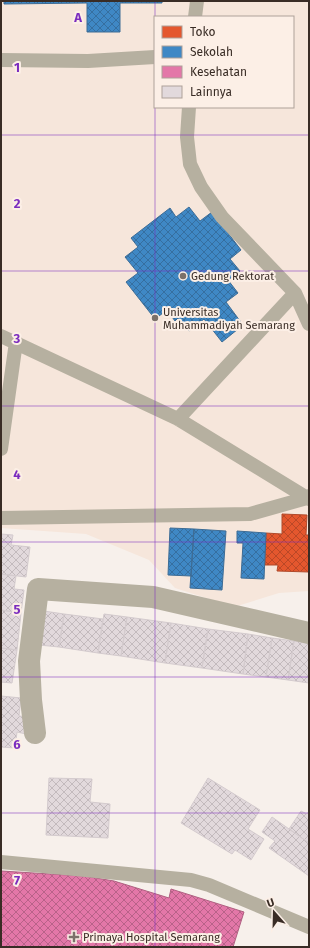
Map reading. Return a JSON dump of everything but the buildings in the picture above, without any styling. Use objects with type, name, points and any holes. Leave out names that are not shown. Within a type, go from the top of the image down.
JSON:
[{"type":"street","points":[[35,733],[31,700],[29,661],[38,589],[153,597],[309,632]]},
{"type":"lane","points":[[195,16],[197,1]]},
{"type":"lane","points":[[1,60],[88,61],[154,57]]},
{"type":"lane","points":[[189,108],[187,137],[190,164],[201,187],[222,217],[295,293],[309,324]]},
{"type":"lane","points":[[178,419],[295,293]]},
{"type":"lane","points":[[1,336],[178,419],[308,497]]},
{"type":"lane","points":[[1,449],[16,342]]},
{"type":"lane","points":[[1,518],[250,514],[308,497]]},
{"type":"lane","points":[[1,862],[191,880],[209,885],[309,927]]},
{"type":"shaded area","name":"Universitas Muhammadiyah Semarang","points":[[1,1],[309,1],[309,591],[279,593],[234,607],[175,588],[149,560],[86,534],[1,528]]},
{"type":"place","name":"Gedung Rektorat","points":[[183,276]]},
{"type":"place","name":"Universitas Muhammadiyah Semarang","points":[[155,318]]},
{"type":"place","name":"Primaya Hospital Semarang","points":[[74,937]]}]
